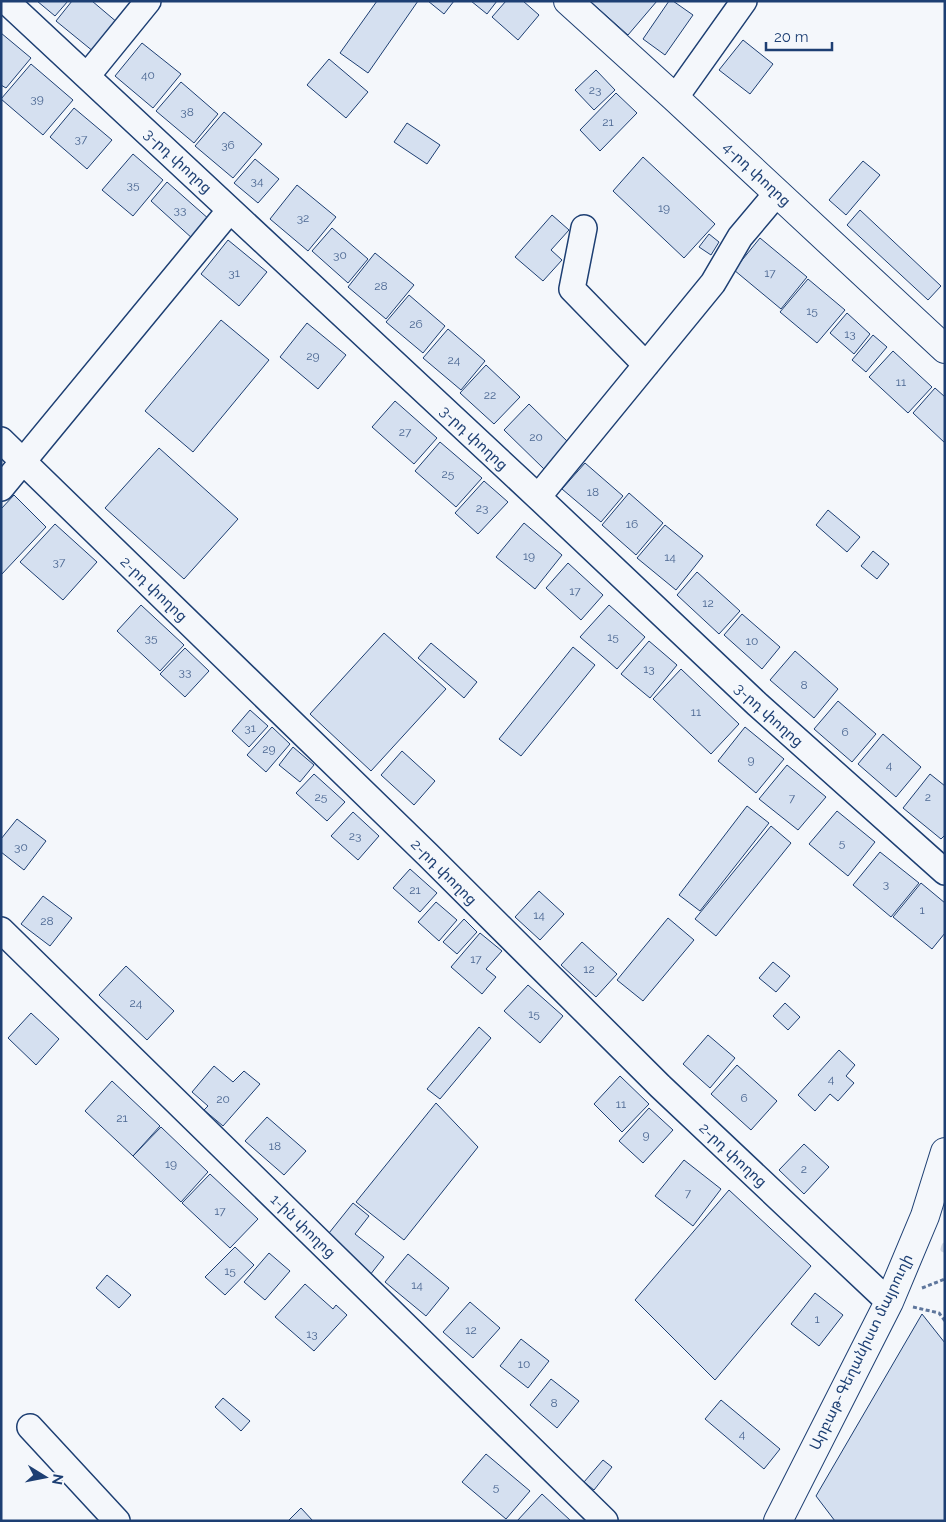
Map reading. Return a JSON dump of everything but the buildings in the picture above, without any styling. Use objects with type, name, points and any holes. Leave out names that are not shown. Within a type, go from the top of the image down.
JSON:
[{"type":"main road","name":"4-րդ փողոց","points":[[568,1],[676,98],[945,349]]},
{"type":"main road","name":"Արբաթ-Գեղանիստ մայրուղի","points":[[778,1521],[888,1302],[924,1216],[945,1152]]},
{"type":"street","name":"3-րդ փողոց","points":[[6,1],[757,704],[945,872]]},
{"type":"street","points":[[87,76],[148,1]]},
{"type":"street","points":[[676,98],[744,1]]},
{"type":"street","points":[[538,497],[713,283],[740,237],[777,193]]},
{"type":"street","points":[[1,488],[230,210]]},
{"type":"street","points":[[584,228],[572,290],[646,364]]},
{"type":"street","name":"2-րդ փողոց","points":[[1,440],[428,855],[660,1086],[888,1302]]},
{"type":"street","name":"1-ին փողոց","points":[[1,930],[605,1521]]},
{"type":"street","points":[[30,1427],[117,1521]]},
{"type":"path","points":[[888,1302],[939,1313],[945,1321]]}]
